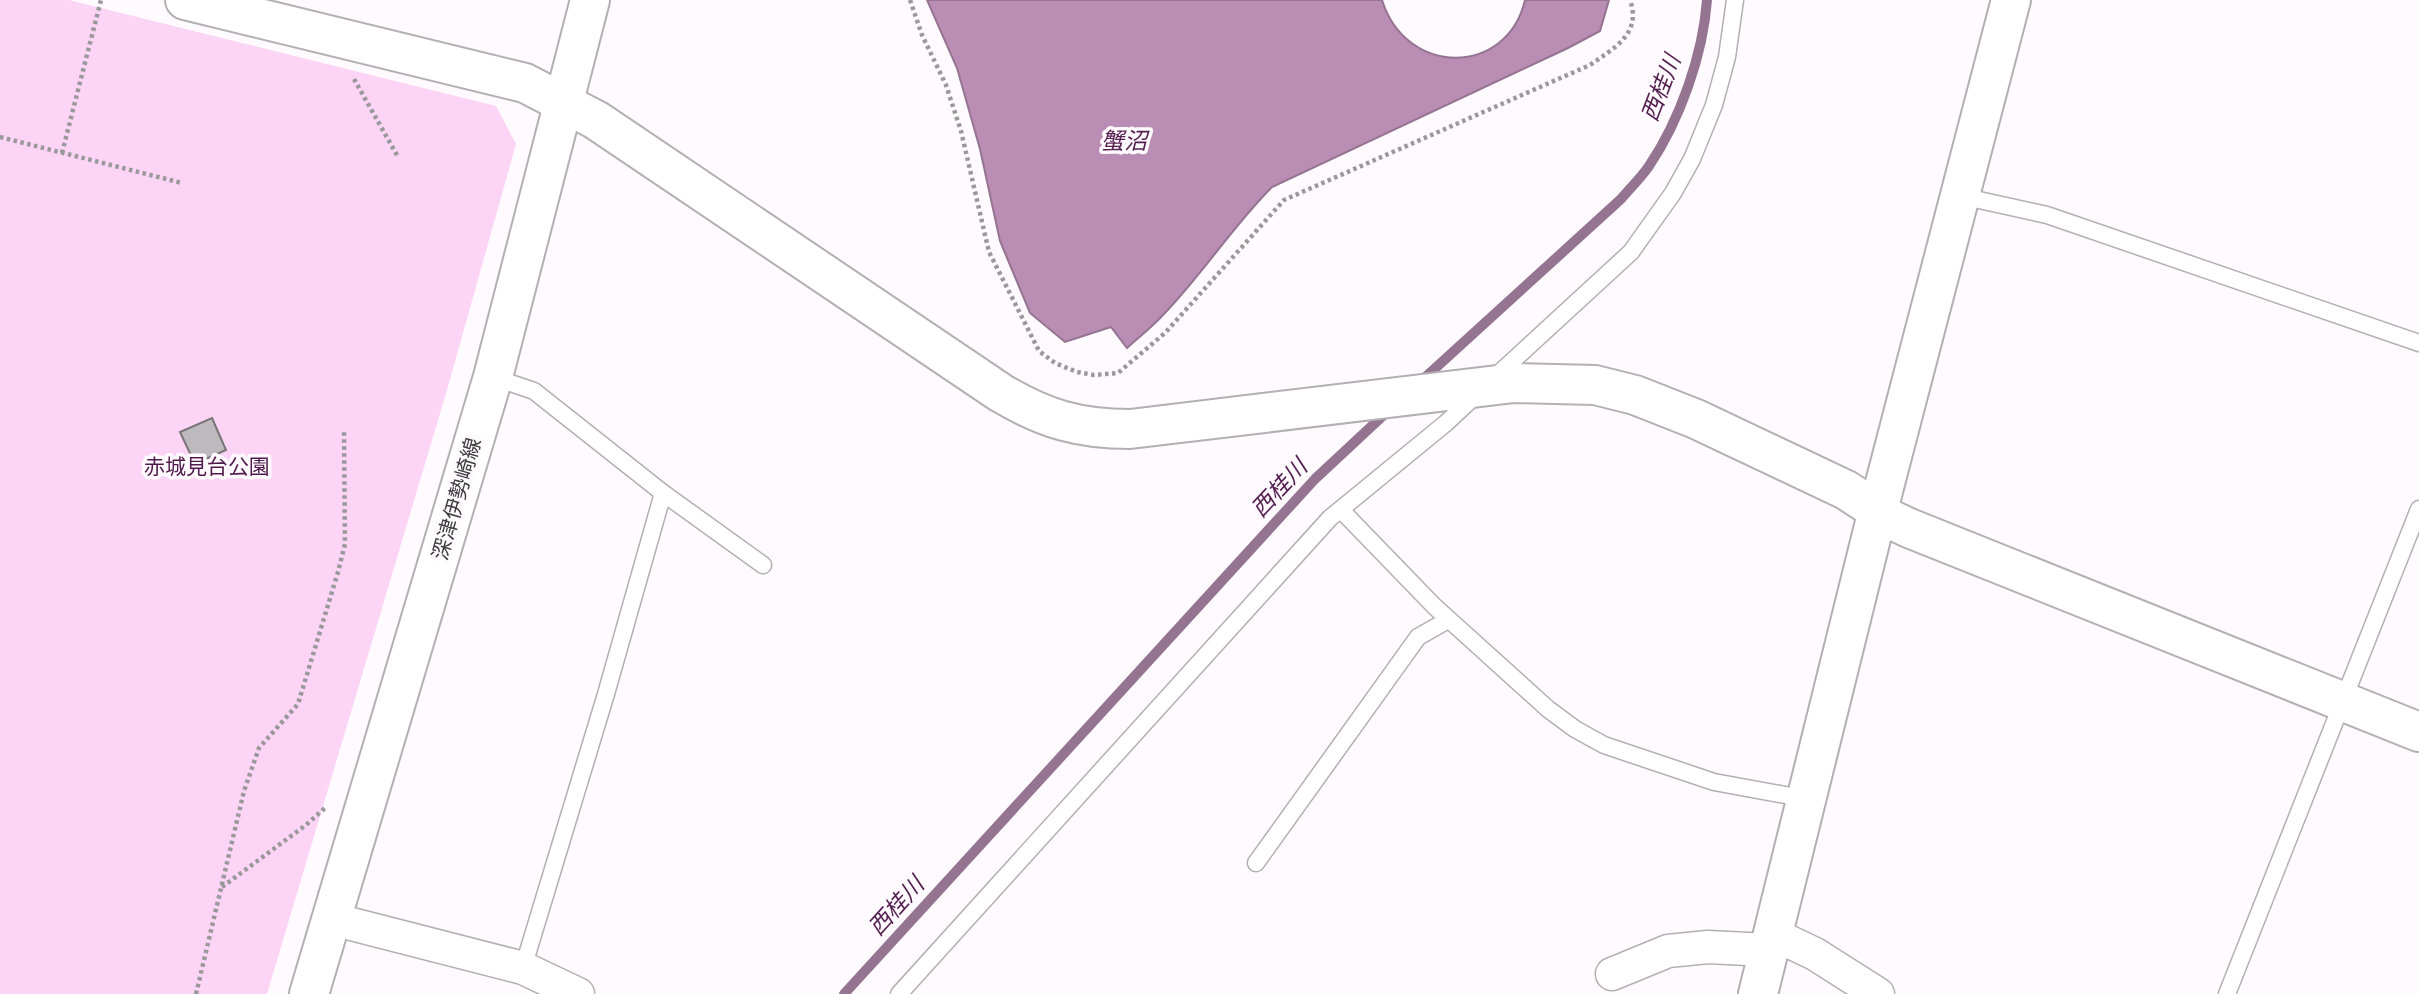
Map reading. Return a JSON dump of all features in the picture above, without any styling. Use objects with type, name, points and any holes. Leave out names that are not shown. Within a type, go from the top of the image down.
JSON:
[{"type":"street","points":[[185,0],[525,83],[596,120],[1001,393],[1023,406],[1060,421],[1101,429],[1130,429],[1514,383],[1570,383],[1614,388],[1696,419],[1846,489],[1892,520],[1909,528],[2419,732]]},
{"type":"street","name":"深津伊勢崎線","points":[[309,994],[493,377],[590,0]]},
{"type":"street","points":[[1758,994],[1878,510],[2011,0]]},
{"type":"street","points":[[332,919],[523,968],[578,994]]},
{"type":"street","points":[[1612,974],[1668,951],[1770,942],[1815,954],[1878,994]]},
{"type":"lane","points":[[899,994],[1312,539],[1341,510],[1446,424],[1475,388],[1631,252],[1673,193],[1692,159],[1714,105],[1727,57],[1735,0]]},
{"type":"lane","points":[[1961,195],[2047,215],[2419,343]]},
{"type":"lane","points":[[493,377],[534,391],[663,493],[763,565]]},
{"type":"lane","points":[[523,968],[606,694],[663,493]]},
{"type":"lane","points":[[2227,994],[2419,509]]},
{"type":"lane","points":[[1341,510],[1448,620],[1548,709],[1575,729],[1604,745],[1714,782],[1807,799]]},
{"type":"lane","points":[[1256,863],[1418,637],[1448,620]]},
{"type":"path","points":[[62,153],[101,0]]},
{"type":"path","points":[[911,0],[922,35],[946,85],[961,131],[989,253],[1039,351],[1055,363],[1077,372],[1094,375],[1118,373],[1165,333],[1284,200],[1590,65],[1625,38],[1632,26],[1634,11],[1630,0]]},
{"type":"path","points":[[349,70],[398,157]]},
{"type":"path","points":[[0,137],[182,183]]},
{"type":"path","points":[[197,994],[244,792],[259,748],[298,704],[338,572],[345,544],[344,430]]},
{"type":"path","points":[[222,888],[306,825],[323,808],[332,805]]},
{"type":"green space","name":"赤城見台公園","points":[[0,0],[69,0],[496,106],[516,144],[447,390],[267,994],[0,994]]},
{"type":"water","name":"蟹沼","points":[[927,0],[1382,0],[1394,25],[1412,43],[1433,54],[1456,58],[1478,54],[1498,43],[1515,25],[1525,0],[1609,0],[1600,31],[1272,187],[1177,300],[1127,348],[1111,327],[1065,342],[1030,313],[1000,241],[980,149],[957,68]]},
{"type":"building","points":[[212,418],[226,450],[195,464],[180,432]]},
{"type":"waterway","name":"西桂川","points":[[1419,383],[1621,199],[1646,170],[1671,128],[1688,86],[1701,43],[1707,0]]},
{"type":"waterway","name":"西桂川","points":[[844,994],[1315,479],[1389,410]]}]
